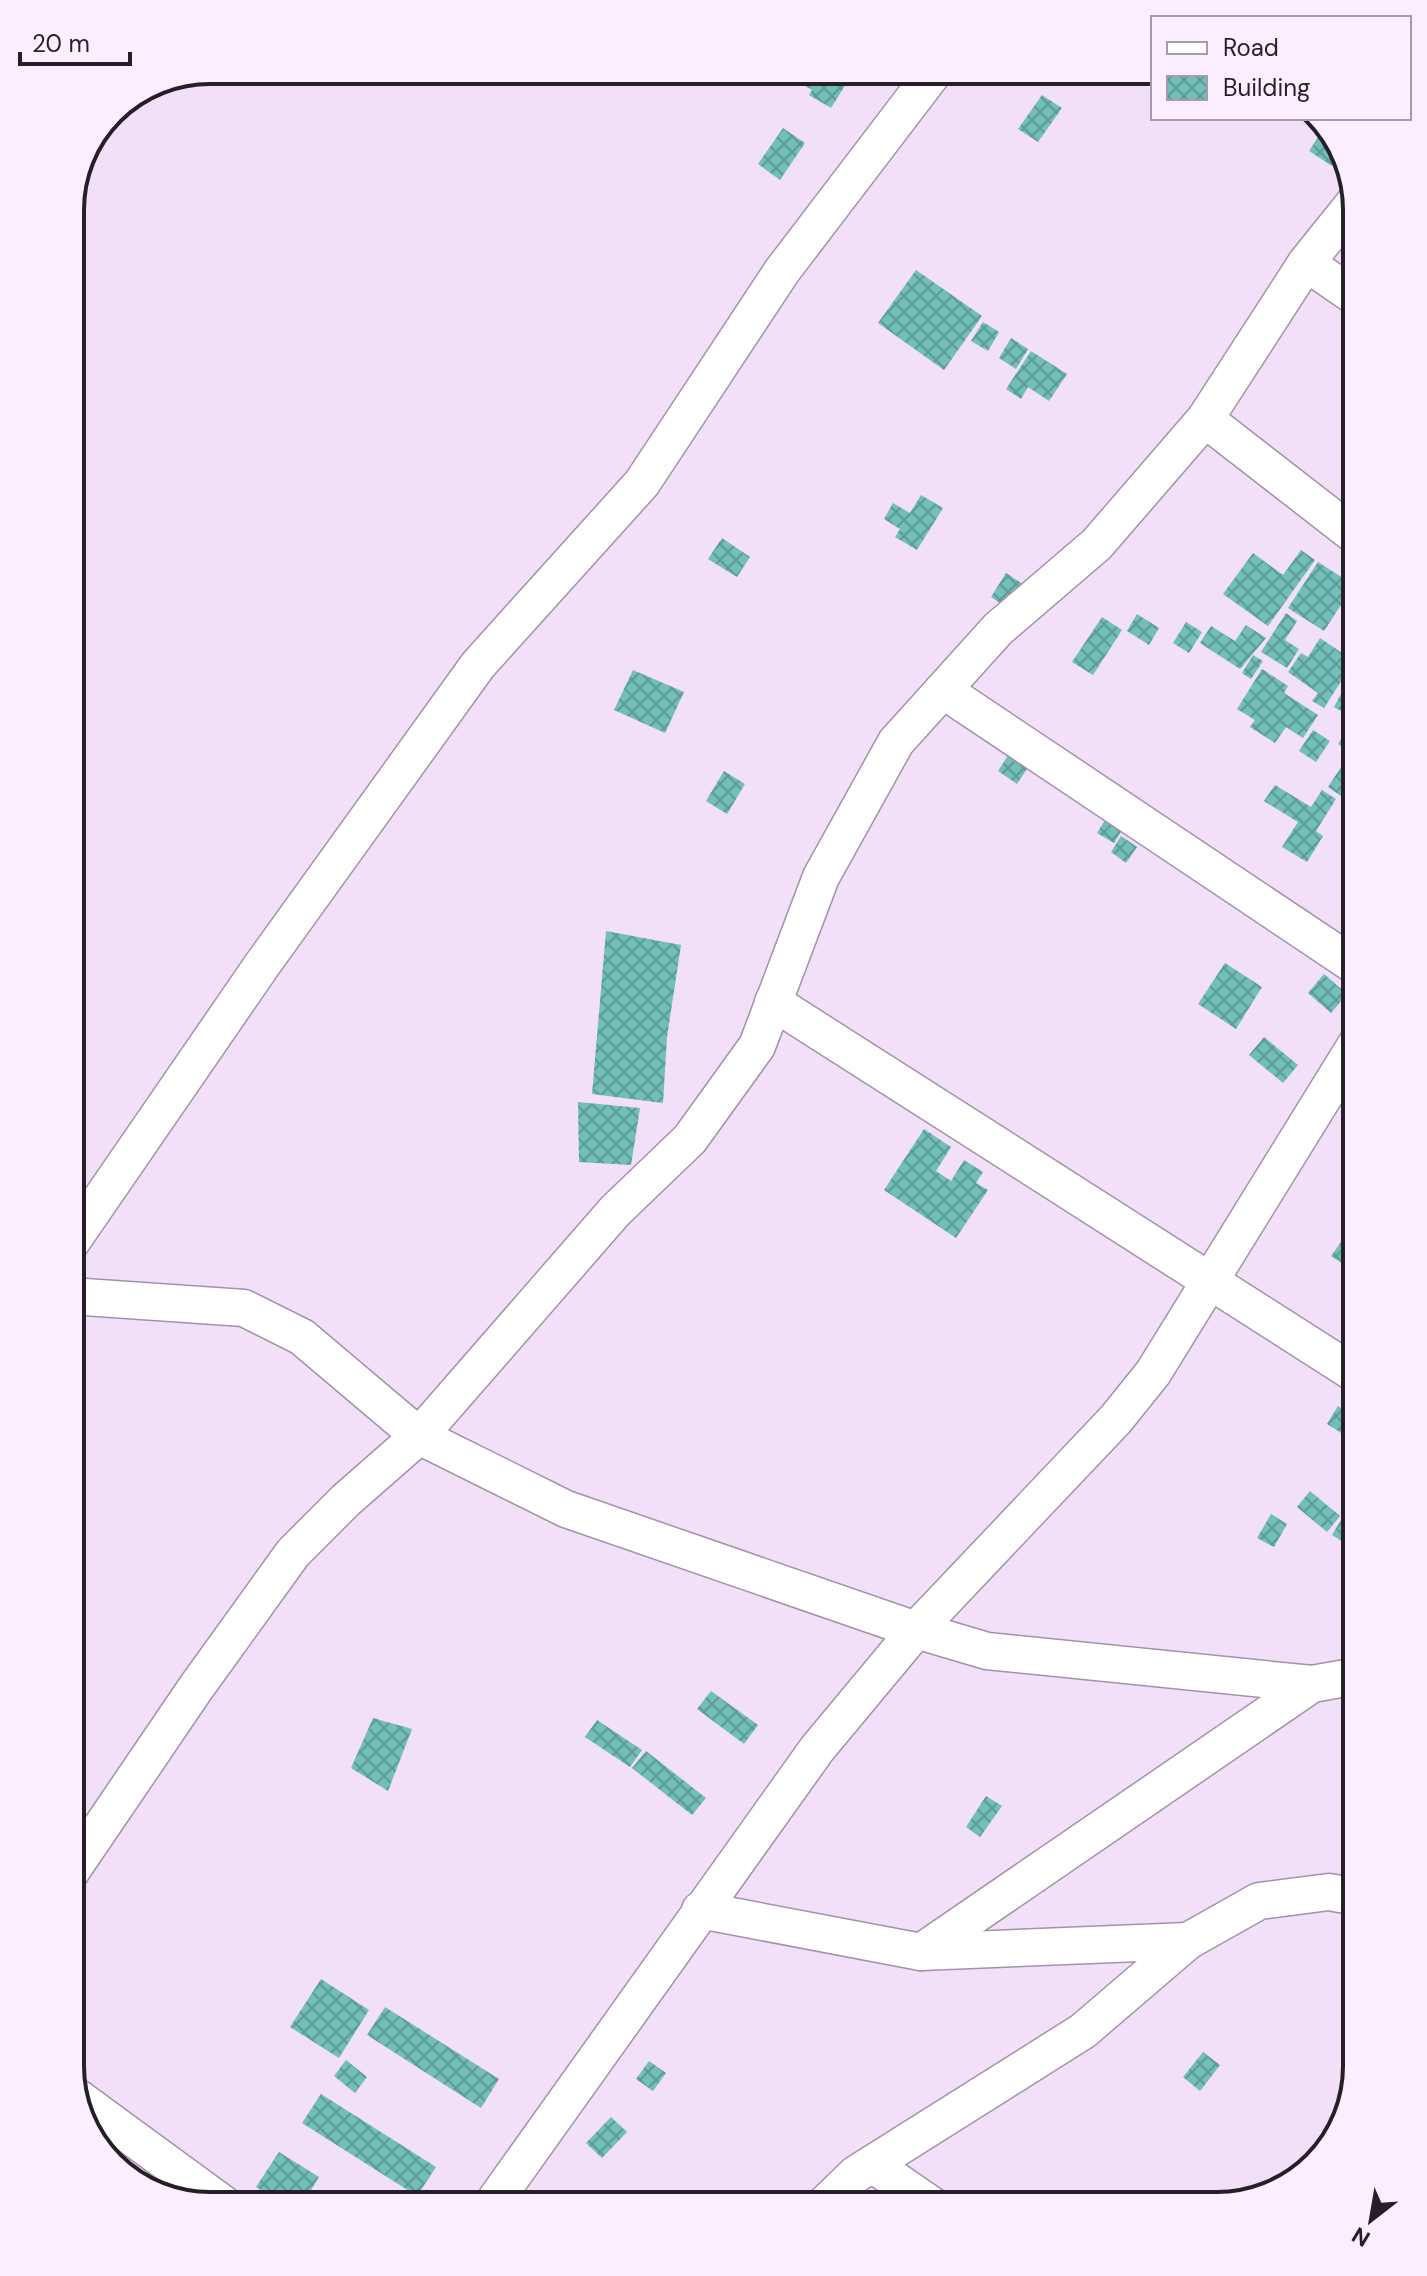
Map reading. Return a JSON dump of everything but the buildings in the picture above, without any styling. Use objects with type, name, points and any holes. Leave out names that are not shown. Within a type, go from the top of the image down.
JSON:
[{"type":"street","points":[[84,1224],[262,965],[478,665],[642,483],[782,271],[925,84]]},
{"type":"street","points":[[84,1852],[195,1689],[293,1553],[346,1500],[419,1436],[615,1211],[690,1139],[757,1046],[821,877],[896,742],[998,629],[1097,544],[1205,419],[1306,263],[1343,217]]},
{"type":"street","points":[[1306,263],[1343,288]]},
{"type":"street","points":[[1205,419],[1343,526]]},
{"type":"street","points":[[943,690],[1343,958]]},
{"type":"street","points":[[773,1002],[1343,1366]]},
{"type":"street","points":[[501,2192],[817,1749],[916,1630],[1116,1419],[1153,1373],[1343,1066]]},
{"type":"street","points":[[84,1297],[244,1308],[302,1337],[419,1436],[566,1509],[916,1630],[987,1651],[1312,1684],[1343,1678]]},
{"type":"street","points":[[921,1952],[1312,1684]]},
{"type":"street","points":[[839,2192],[872,2164],[1083,2031],[1188,1941],[1259,1901],[1329,1892],[1343,1894]]},
{"type":"street","points":[[700,1910],[921,1952],[1188,1941]]},
{"type":"street","points":[[91,2107],[207,2192]]},
{"type":"street","points":[[872,2164],[913,2192]]}]
